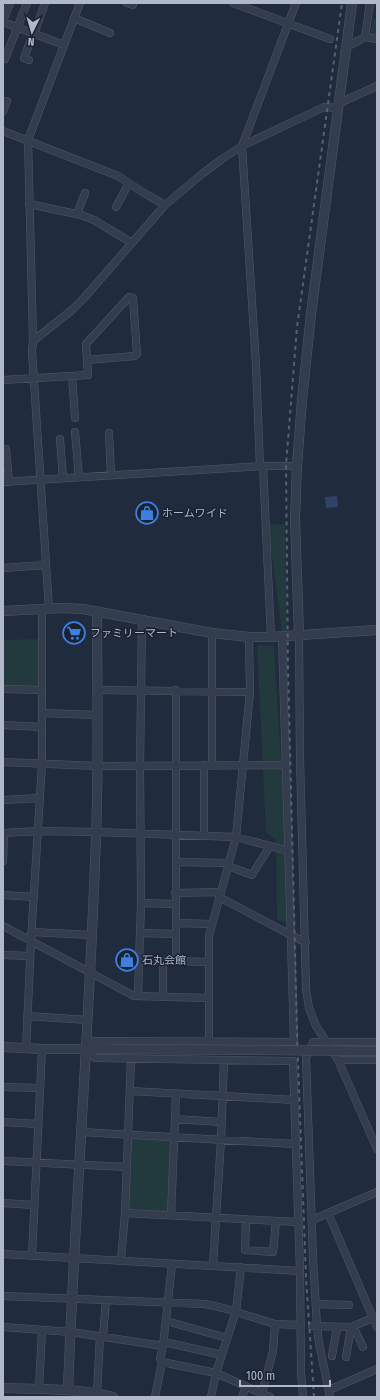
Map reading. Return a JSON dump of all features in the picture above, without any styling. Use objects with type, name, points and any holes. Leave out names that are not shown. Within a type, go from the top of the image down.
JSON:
[{"type":"street","points":[[10,3],[3,22],[64,45]]},
{"type":"street","points":[[5,59],[27,3]]},
{"type":"street","points":[[29,60],[24,58],[44,3]]},
{"type":"street","points":[[26,1049],[30,956],[42,764],[42,690],[46,609],[46,565],[32,351],[28,140],[80,3]]},
{"type":"street","points":[[233,3],[330,39]]},
{"type":"street","points":[[271,637],[242,146],[296,3]]},
{"type":"street","points":[[352,3],[310,314],[297,466],[295,518],[299,634],[300,759],[306,989],[309,1008],[316,1026],[338,1060],[377,1149]]},
{"type":"street","points":[[365,37],[370,3]]},
{"type":"street","points":[[74,18],[110,33]]},
{"type":"street","points":[[345,48],[365,37],[377,39]]},
{"type":"street","points":[[33,341],[46,329],[72,310],[84,298],[165,205],[217,162],[242,146],[324,107],[337,108],[344,101],[377,86]]},
{"type":"street","points":[[3,112],[7,101]]},
{"type":"street","points":[[3,131],[118,176],[165,205]]},
{"type":"street","points":[[116,207],[129,184]]},
{"type":"street","points":[[77,214],[85,193]]},
{"type":"street","points":[[29,204],[77,214],[94,220],[132,244]]},
{"type":"street","points":[[3,380],[88,375],[87,360],[86,344],[129,297],[133,298],[137,354],[135,356],[87,360]]},
{"type":"street","points":[[72,376],[75,418]]},
{"type":"street","points":[[75,432],[79,477]]},
{"type":"street","points":[[109,433],[111,475]]},
{"type":"street","points":[[60,439],[63,478]]},
{"type":"street","points":[[6,450],[6,482],[261,466],[297,466]]},
{"type":"street","points":[[3,568],[46,565]]},
{"type":"street","points":[[3,611],[82,609],[212,633],[249,637],[271,637],[377,630]]},
{"type":"street","points":[[68,1393],[74,1258],[88,1020],[96,832],[97,612]]},
{"type":"street","points":[[138,996],[141,903],[140,766],[142,619]]},
{"type":"street","points":[[212,633],[212,765]]},
{"type":"street","points":[[86,1050],[94,1041],[294,1042],[282,636]]},
{"type":"street","points":[[208,1042],[209,936],[236,836],[250,692],[249,637]]},
{"type":"street","points":[[3,689],[42,690]]},
{"type":"street","points":[[97,690],[250,692]]},
{"type":"street","points":[[176,690],[176,961]]},
{"type":"street","points":[[42,713],[97,715]]},
{"type":"street","points":[[3,725],[42,727]]},
{"type":"street","points":[[3,762],[97,766],[286,765]]},
{"type":"street","points":[[204,765],[204,836]]},
{"type":"street","points":[[3,800],[40,798]]},
{"type":"street","points":[[3,861],[4,833],[38,831],[236,836],[289,851]]},
{"type":"street","points":[[176,862],[228,864],[252,875],[270,846]]},
{"type":"street","points":[[176,893],[220,895],[306,943]]},
{"type":"street","points":[[3,895],[34,897]]},
{"type":"street","points":[[141,903],[175,904]]},
{"type":"street","points":[[176,922],[212,924]]},
{"type":"street","points":[[3,926],[134,996],[209,998]]},
{"type":"street","points":[[32,932],[92,935]]},
{"type":"street","points":[[140,933],[176,934]]},
{"type":"street","points":[[3,955],[30,956]]},
{"type":"street","points":[[139,960],[209,962]]},
{"type":"street","points":[[163,961],[163,997]]},
{"type":"street","points":[[27,1016],[88,1020]]},
{"type":"street","points":[[377,1042],[313,1042],[306,1058],[316,1304],[314,1326],[330,1393],[377,1369]]},
{"type":"street","points":[[3,1047],[86,1050],[377,1050]]},
{"type":"street","points":[[32,1256],[42,1049]]},
{"type":"street","points":[[86,1050],[94,1058],[293,1061],[303,1397]]},
{"type":"street","points":[[121,1260],[125,1213],[131,1059]]},
{"type":"street","points":[[212,1265],[221,1140],[224,1060]]},
{"type":"street","points":[[338,1060],[377,1060]]},
{"type":"street","points":[[3,1087],[40,1088]]},
{"type":"street","points":[[130,1091],[295,1100]]},
{"type":"street","points":[[171,1215],[176,1094]]},
{"type":"street","points":[[175,1119],[221,1122]]},
{"type":"street","points":[[3,1122],[38,1124]]},
{"type":"street","points":[[81,1132],[296,1144]]},
{"type":"street","points":[[3,1161],[80,1166],[83,1164],[127,1167]]},
{"type":"street","points":[[312,1220],[377,1192]]},
{"type":"street","points":[[3,1203],[34,1205]]},
{"type":"street","points":[[125,1213],[298,1222]]},
{"type":"street","points":[[328,1213],[375,1317],[377,1327]]},
{"type":"street","points":[[246,1220],[245,1250],[273,1252],[276,1221]]},
{"type":"street","points":[[3,1254],[300,1271]]},
{"type":"street","points":[[155,1397],[162,1362],[160,1359],[164,1344],[172,1264]]},
{"type":"street","points":[[211,1397],[216,1373],[236,1311],[241,1267]]},
{"type":"street","points":[[3,1296],[213,1305],[275,1324],[301,1325]]},
{"type":"street","points":[[97,1393],[101,1336],[106,1300]]},
{"type":"street","points":[[316,1304],[349,1305]]},
{"type":"street","points":[[314,1326],[352,1327],[375,1317]]},
{"type":"street","points":[[166,1321],[227,1338]]},
{"type":"street","points":[[262,1393],[273,1351],[275,1324]]},
{"type":"street","points":[[3,1327],[71,1332],[164,1344],[222,1355]]},
{"type":"street","points":[[332,1356],[337,1327]]},
{"type":"street","points":[[352,1327],[363,1347]]},
{"type":"street","points":[[346,1356],[352,1327]]},
{"type":"street","points":[[39,1388],[42,1330]]},
{"type":"street","points":[[162,1362],[216,1373],[270,1397]]},
{"type":"street","points":[[242,1397],[246,1386]]},
{"type":"street","points":[[3,1388],[39,1388],[68,1393],[97,1393],[113,1397]]},
{"type":"green space","points":[[373,19],[377,19],[377,38],[370,37]]},
{"type":"green space","points":[[285,524],[287,632],[282,632],[268,525]]},
{"type":"green space","points":[[40,639],[39,688],[3,687],[3,640]]},
{"type":"green space","points":[[257,645],[274,646],[291,923],[277,920],[276,840],[266,832]]},
{"type":"green space","points":[[131,1137],[172,1139],[169,1213],[128,1210]]},
{"type":"water","points":[[337,496],[338,507],[326,508],[325,497]]},
{"type":"railway","points":[[314,1397],[306,1278],[297,1033],[288,668],[286,465],[297,327],[342,3]]},
{"type":"place","name":"ホームワイド","points":[[147,513]]},
{"type":"place","name":"ファミリーマート","points":[[74,633]]},
{"type":"place","name":"石丸会館","points":[[127,960]]}]
